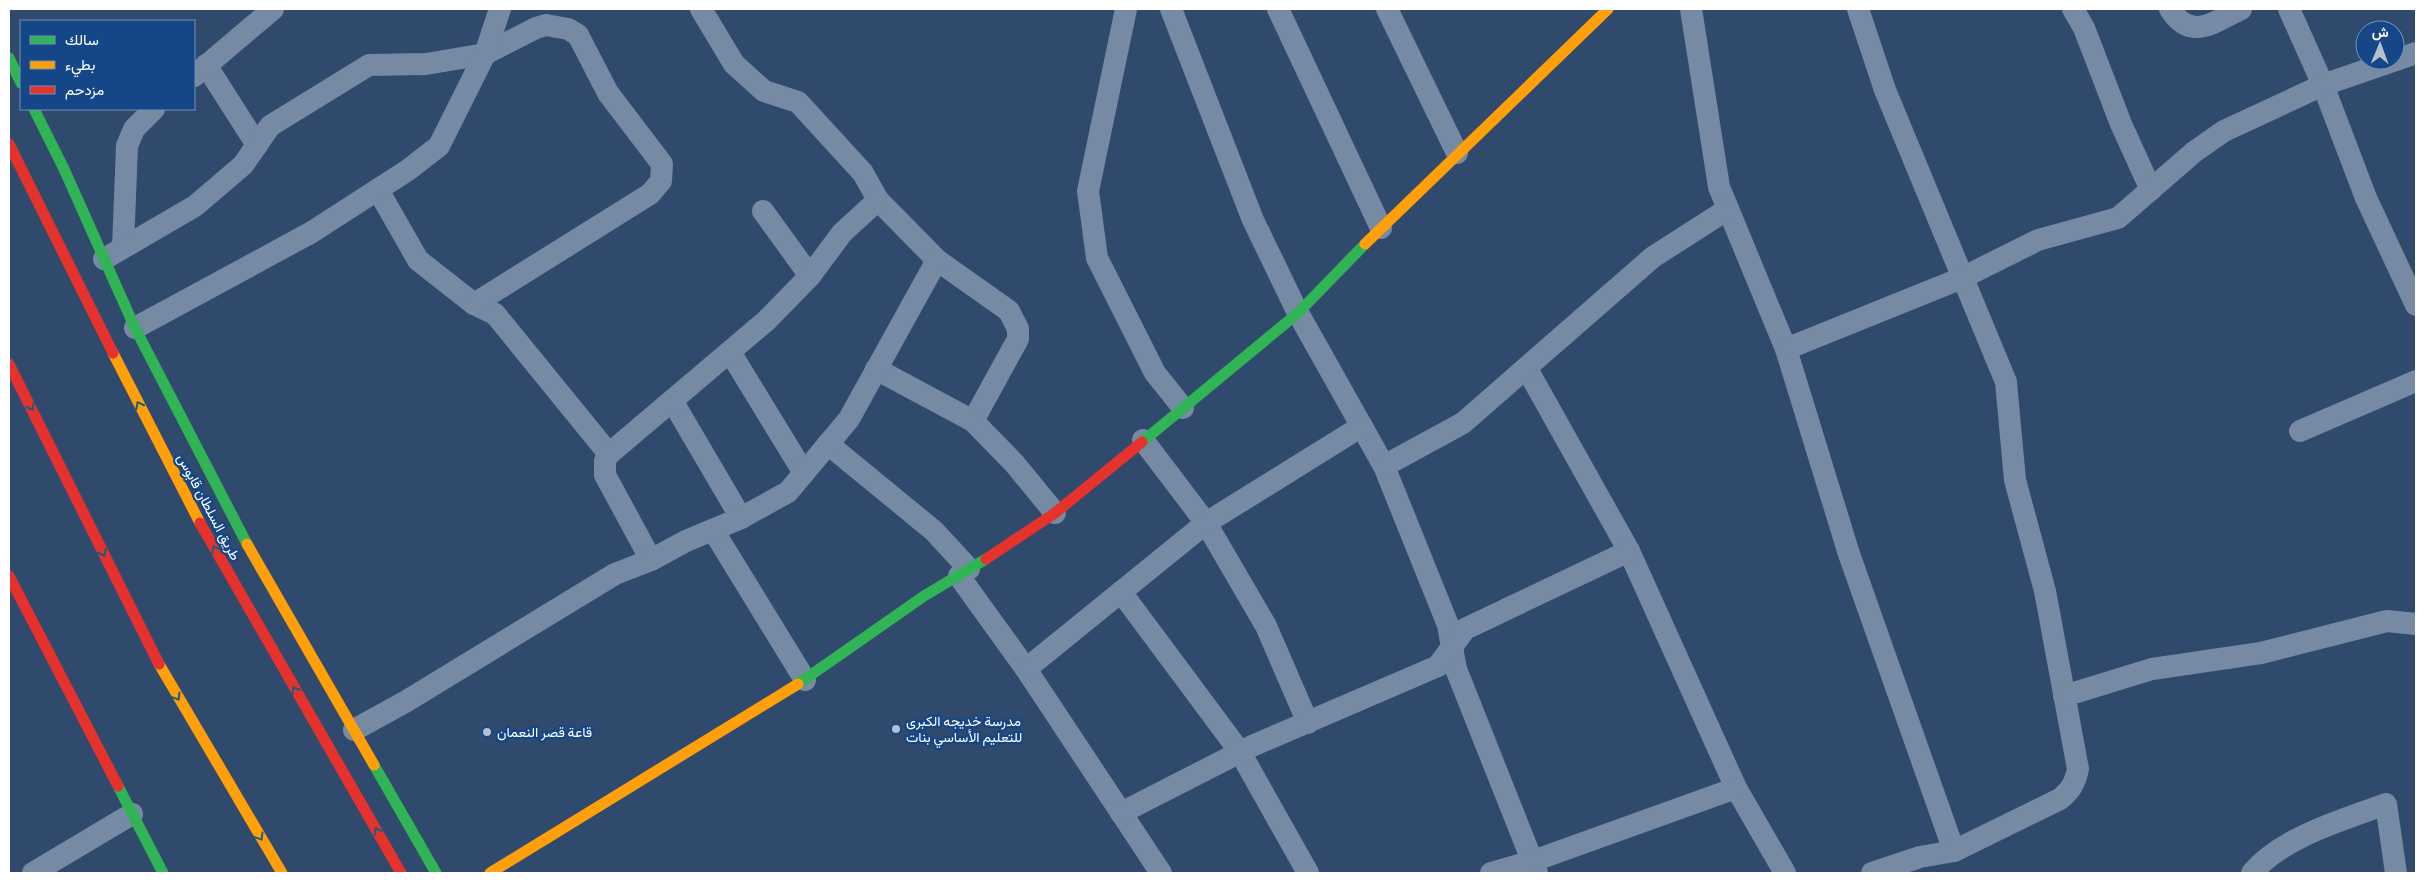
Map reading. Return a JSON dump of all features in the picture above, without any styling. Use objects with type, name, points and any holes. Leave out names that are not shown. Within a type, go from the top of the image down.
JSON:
[{"type":"main road","points":[[490,873],[805,680],[924,596],[1055,513],[1298,313],[1457,153],[1608,9]]},
{"type":"main road","points":[[9,58],[20,81]]},
{"type":"main road","points":[[34,110],[64,169],[135,328],[257,562],[436,873]]},
{"type":"main road","name":"طريق السلطان قابوس","points":[[9,144],[166,459],[202,527],[401,873]]},
{"type":"main road","points":[[9,364],[165,676],[282,873]]},
{"type":"main road","points":[[9,576],[163,873]]},
{"type":"street","points":[[257,145],[200,70],[273,9]]},
{"type":"street","points":[[135,328],[312,232],[408,170],[440,146],[485,54],[500,9]]},
{"type":"street","points":[[701,9],[734,64],[764,91],[798,102],[862,173],[878,200],[937,260],[1009,311],[1018,329],[1018,339],[973,421]]},
{"type":"street","points":[[1126,9],[1088,191],[1097,258],[1155,372],[1183,408]]},
{"type":"street","points":[[1171,9],[1253,220],[1298,313],[1384,466],[1448,625],[1456,669],[1535,867]]},
{"type":"street","points":[[1278,9],[1381,228]]},
{"type":"street","points":[[1387,9],[1457,153]]},
{"type":"street","points":[[1691,9],[1719,188],[1786,349],[1849,554],[1954,851]]},
{"type":"street","points":[[1858,9],[1886,90],[2006,382],[2015,480],[2045,591],[2078,769],[2076,781],[2070,791],[2060,799],[1923,865],[1872,873]]},
{"type":"street","points":[[2073,9],[2084,28],[2121,124],[2151,190]]},
{"type":"street","points":[[2170,9],[2182,24],[2197,28],[2241,9]]},
{"type":"street","points":[[2289,9],[2323,85],[2366,198],[2416,305]]},
{"type":"street","points":[[104,258],[196,206],[243,165],[270,126],[369,65],[426,64],[485,54],[536,28],[546,25],[568,29],[578,35],[608,93],[662,164],[663,173],[661,181],[650,194],[474,304]]},
{"type":"street","points":[[1786,349],[1962,278],[2038,240],[2118,218],[2194,152],[2224,131],[2323,85],[2416,53]]},
{"type":"street","points":[[123,247],[127,146],[134,129],[153,110]]},
{"type":"street","points":[[378,190],[418,260],[474,304],[495,314],[609,454]]},
{"type":"street","points":[[651,560],[605,475],[605,460],[609,454],[673,402],[766,321],[810,276],[842,233],[878,200]]},
{"type":"street","points":[[1384,466],[1463,423],[1653,258],[1728,209]]},
{"type":"street","points":[[763,211],[810,276]]},
{"type":"street","points":[[354,730],[405,702],[615,574],[651,560],[686,541],[742,518],[788,492],[849,419],[937,260]]},
{"type":"street","points":[[730,352],[804,472]]},
{"type":"street","points":[[876,369],[973,421],[1014,463],[1055,513]]},
{"type":"street","points":[[1527,369],[1629,551],[1736,788],[1785,873]]},
{"type":"street","points":[[2300,431],[2416,381]]},
{"type":"street","points":[[673,402],[742,518]]},
{"type":"street","points":[[1026,669],[1206,523],[1362,426]]},
{"type":"street","points":[[1143,440],[1206,523],[1266,626],[1308,722]]},
{"type":"street","points":[[828,444],[934,531],[964,572],[1161,873]]},
{"type":"street","points":[[713,530],[805,680]]},
{"type":"street","points":[[1121,813],[1240,752],[1438,666],[1465,629],[1629,551]]},
{"type":"street","points":[[1121,592],[1240,752],[1308,873]]},
{"type":"street","points":[[2064,696],[2152,669],[2261,653],[2387,621],[2416,624]]},
{"type":"street","points":[[1492,873],[1535,867],[1736,788]]},
{"type":"street","points":[[2252,873],[2264,859],[2323,828],[2386,804],[2396,873]]},
{"type":"street","points":[[33,873],[132,814]]},
{"type":"traffic: fast","points":[[9,58],[20,81]]},
{"type":"traffic: fast","points":[[34,110],[64,169],[135,328],[247,544]]},
{"type":"traffic: fast","points":[[1142,442],[1298,313],[1365,244]]},
{"type":"traffic: fast","points":[[798,684],[924,596],[986,559]]},
{"type":"traffic: fast","points":[[374,765],[436,873]]},
{"type":"traffic: fast","points":[[118,786],[163,873]]},
{"type":"traffic: slow","points":[[1365,244],[1608,9]]},
{"type":"traffic: slow","points":[[113,353],[200,523]]},
{"type":"traffic: slow","points":[[247,544],[374,765]]},
{"type":"traffic: slow","points":[[159,664],[282,873]]},
{"type":"traffic: slow","points":[[490,873],[798,684]]},
{"type":"traffic: jam","points":[[9,144],[113,353]]},
{"type":"traffic: jam","points":[[9,364],[159,664]]},
{"type":"traffic: jam","points":[[986,559],[1055,513],[1142,442]]},
{"type":"traffic: jam","points":[[200,523],[401,873]]},
{"type":"traffic: jam","points":[[9,576],[118,786]]},
{"type":"place","name":"مدرسة خديجه الكبرى للتعليم الأساسي بنات","points":[[896,729]]},
{"type":"place","name":"قاعة قصر النعمان","points":[[487,732]]}]
